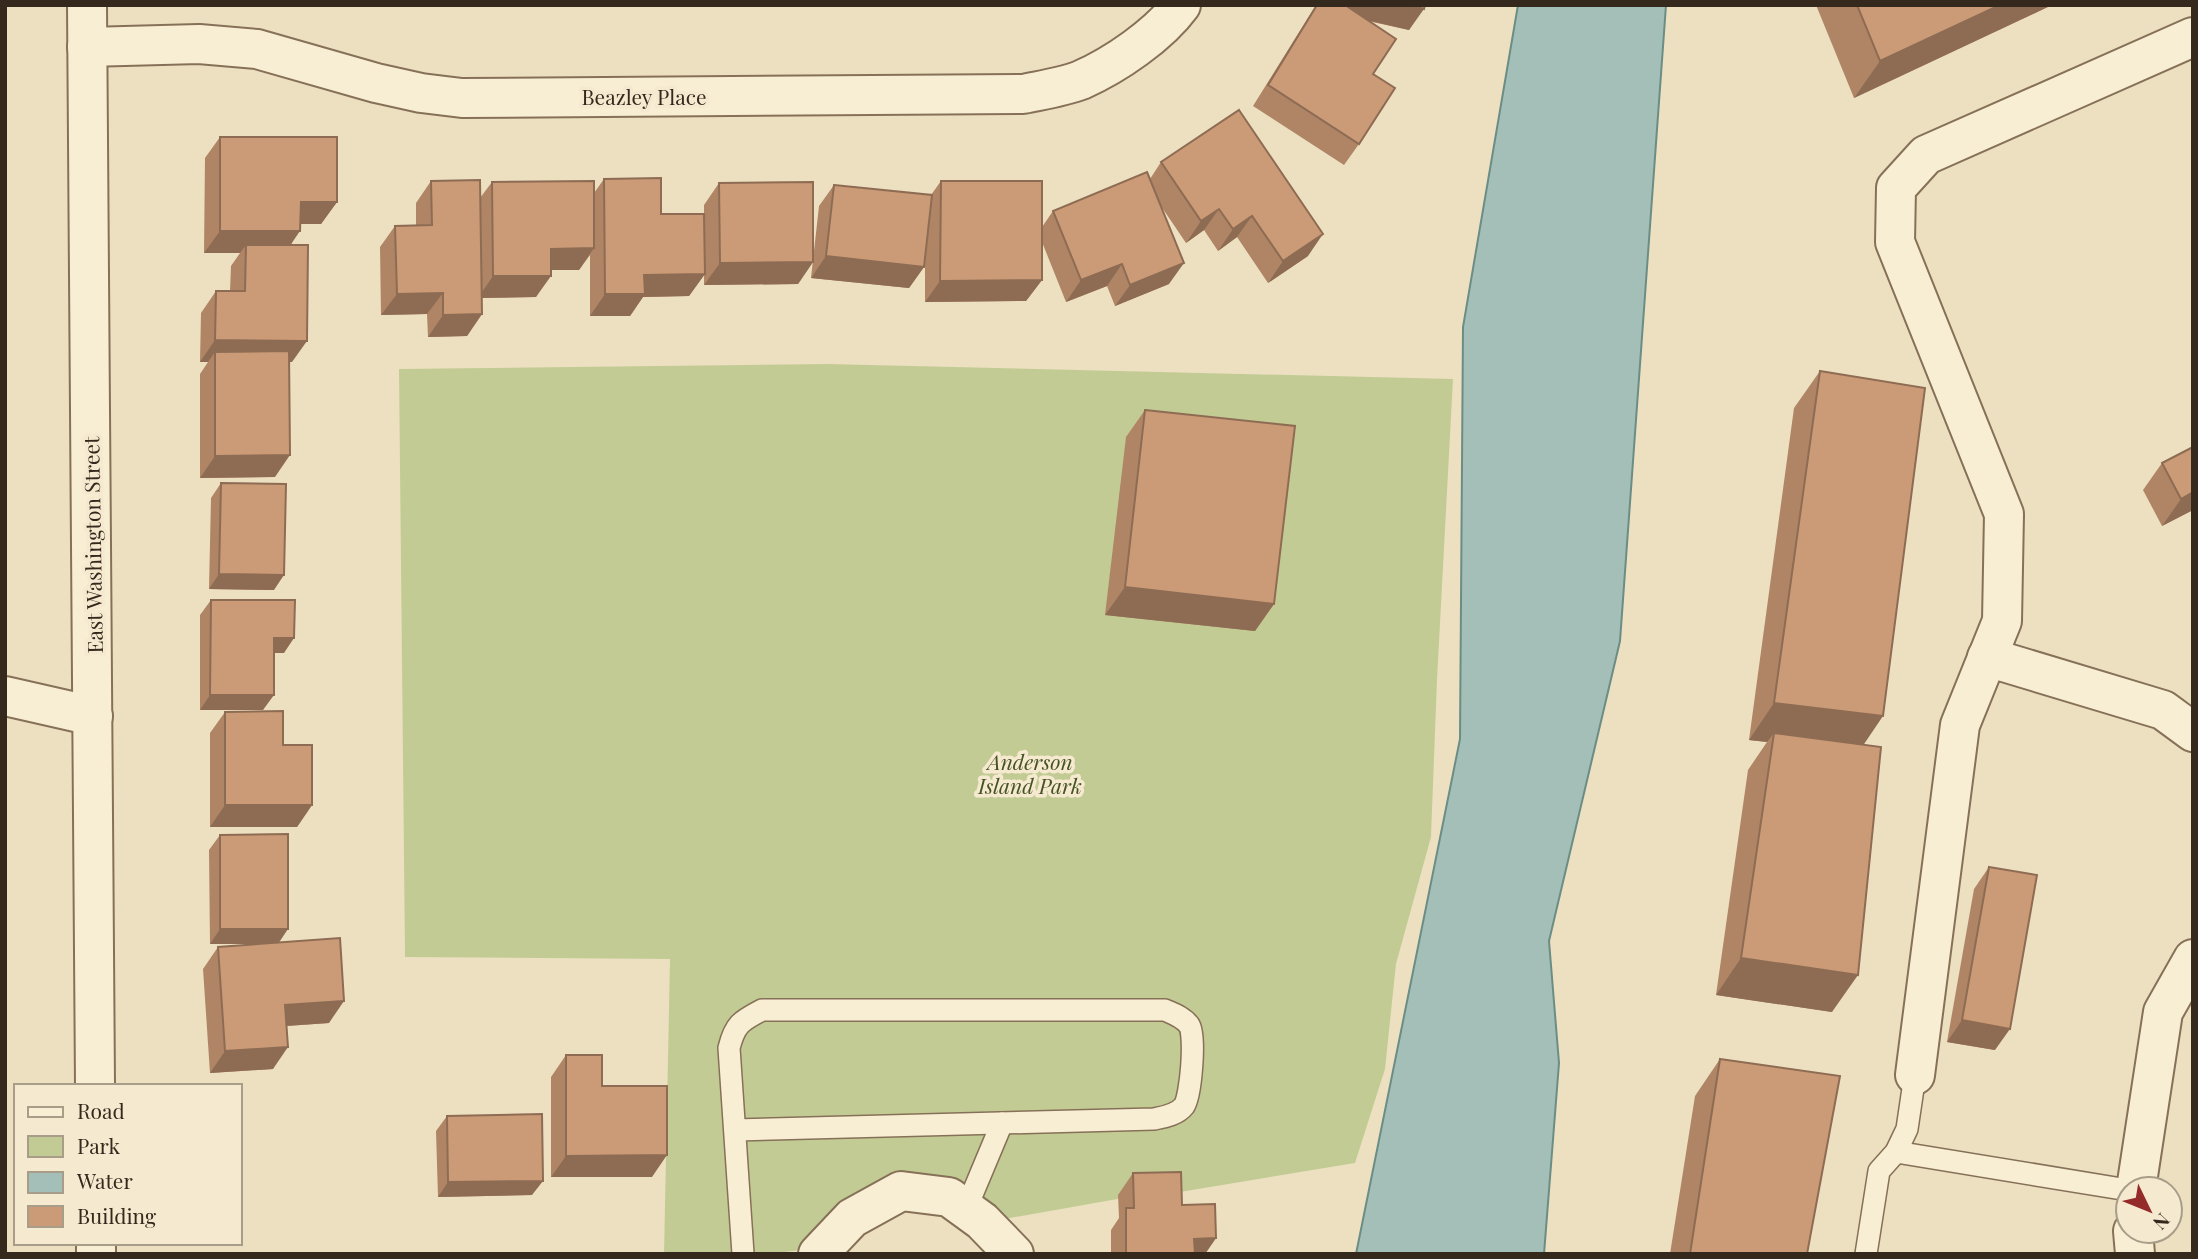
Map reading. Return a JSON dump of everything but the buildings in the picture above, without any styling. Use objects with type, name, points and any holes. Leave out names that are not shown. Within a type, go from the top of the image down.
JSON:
[{"type":"street","name":"East Washington Street","points":[[86,5],[95,1084]]},
{"type":"street","name":"Beazley Place","points":[[87,47],[199,44],[257,49],[376,83],[421,93],[462,98],[1023,94],[1079,81],[1104,68],[1152,35],[1181,5]]},
{"type":"street","points":[[1915,1074],[1960,725],[2002,621],[2004,514],[1895,242],[1896,188],[1926,155],[2193,37]]},
{"type":"street","points":[[1987,657],[2163,710],[2193,732]]},
{"type":"street","points":[[5,696],[93,716]]},
{"type":"street","points":[[2138,1175],[2163,1012],[2193,959]]},
{"type":"street","points":[[818,1254],[852,1218],[901,1191],[948,1196],[982,1221],[1014,1254]]},
{"type":"lane","points":[[735,1130],[1154,1119],[1181,1110],[1187,1100],[1193,1038],[1189,1025],[1179,1015],[1165,1010],[762,1010],[744,1019],[733,1031],[729,1048],[743,1254]]},
{"type":"lane","points":[[1866,1254],[1879,1171],[1896,1152],[1908,1129],[1915,1074]]},
{"type":"lane","points":[[966,1209],[1002,1124]]},
{"type":"lane","points":[[1896,1152],[2114,1188]]},
{"type":"green space","name":"Anderson Island Park","points":[[827,364],[1453,379],[1431,837],[1396,964],[1385,1069],[1355,1163],[1174,1193],[1140,1195],[1004,1219],[984,1198],[943,1182],[801,1250],[768,1254],[664,1254],[670,959],[405,957],[399,369]]},
{"type":"water","points":[[1518,5],[1666,5],[1620,641],[1549,941],[1559,1063],[1544,1254],[1356,1254],[1460,739],[1463,327]]}]
